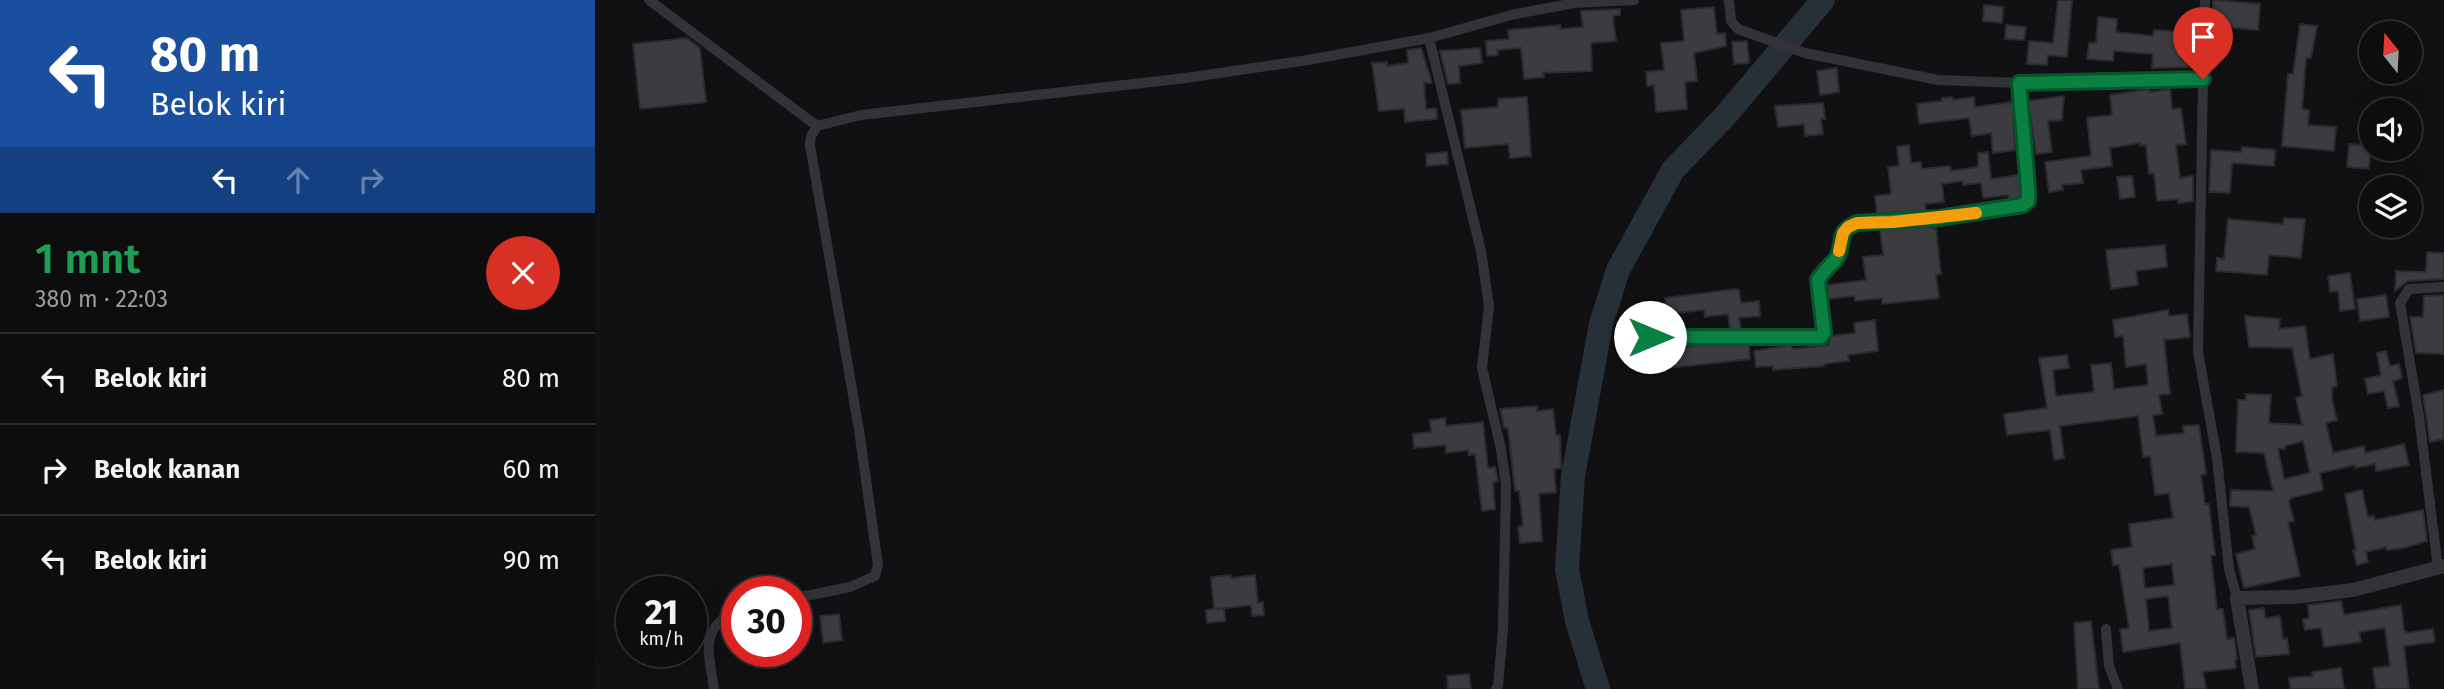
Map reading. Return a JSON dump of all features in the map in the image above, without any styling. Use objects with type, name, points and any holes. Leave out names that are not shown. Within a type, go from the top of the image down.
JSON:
[{"type":"street","points":[[649,0],[817,126]]},
{"type":"street","points":[[812,595],[862,584],[875,576],[877,565],[859,429],[810,145],[811,136],[817,126],[861,115],[1200,76],[1429,38],[1515,14],[1563,5],[1634,0]]},
{"type":"street","points":[[1729,0],[1734,26],[1805,53],[1938,80],[2019,83],[2203,79]]},
{"type":"street","points":[[2205,0],[2198,352],[2217,458],[2229,569],[2237,598],[2252,689]]},
{"type":"street","points":[[1429,38],[1481,251],[1489,306],[1482,368],[1501,449],[1506,485],[1503,629],[1496,689]]},
{"type":"street","points":[[1650,337],[1821,337],[1824,332],[1818,280],[1838,255],[1843,233],[1848,227],[1857,223],[1939,218],[2023,205],[2028,201],[2028,188],[2019,83]]},
{"type":"street","points":[[2237,598],[2294,597],[2353,590],[2441,567],[2400,303],[2409,289],[2444,287]]},
{"type":"street","points":[[714,689],[710,632],[721,618]]},
{"type":"street","points":[[2106,629],[2109,666],[2119,689]]},
{"type":"building","points":[[2058,0],[2072,0],[2067,57],[2048,55],[2047,65],[2027,64],[2029,41],[2053,43]]},
{"type":"building","points":[[2213,0],[2260,4],[2258,30],[2212,26]]},
{"type":"building","points":[[1984,5],[2003,7],[2002,23],[1983,21]]},
{"type":"building","points":[[1714,7],[1717,34],[1725,33],[1726,46],[1694,53],[1697,81],[1685,82],[1687,109],[1656,112],[1654,85],[1647,86],[1646,72],[1664,70],[1661,43],[1684,41],[1681,10]]},
{"type":"building","points":[[1620,9],[1620,15],[1613,16],[1616,41],[1591,43],[1592,71],[1543,73],[1544,77],[1524,79],[1521,48],[1497,50],[1498,55],[1487,56],[1486,41],[1509,39],[1508,30],[1560,25],[1561,29],[1583,27],[1581,11]]},
{"type":"building","points":[[2098,17],[2117,19],[2116,32],[2153,36],[2154,30],[2192,32],[2189,67],[2152,68],[2153,54],[2114,51],[2113,61],[2087,59],[2089,43],[2096,43]]},
{"type":"building","points":[[2300,24],[2317,26],[2311,58],[2306,58],[2302,109],[2309,110],[2308,125],[2336,127],[2334,151],[2282,146],[2288,74],[2293,74]]},
{"type":"building","points":[[2006,25],[2026,27],[2024,40],[2005,39]]},
{"type":"building","points":[[687,38],[700,48],[706,102],[640,109],[633,44]]},
{"type":"building","points":[[1747,41],[1749,63],[1734,64],[1732,42]]},
{"type":"building","points":[[1421,48],[1432,83],[1424,83],[1426,109],[1436,108],[1437,119],[1405,122],[1404,109],[1379,111],[1372,63],[1387,62],[1387,66],[1408,63],[1407,50]]},
{"type":"building","points":[[1480,48],[1482,63],[1459,66],[1460,83],[1448,84],[1440,51]]},
{"type":"building","points":[[1837,68],[1839,92],[1820,95],[1817,71]]},
{"type":"building","points":[[2150,89],[2150,92],[2170,89],[2172,109],[2181,108],[2186,144],[2176,145],[2180,178],[2193,176],[2193,201],[2157,201],[2154,173],[2149,174],[2146,145],[2140,146],[2140,143],[2110,148],[2112,166],[2081,170],[2083,183],[2062,185],[2063,190],[2049,192],[2045,162],[2091,156],[2087,118],[2112,115],[2110,95]]},
{"type":"building","points":[[2064,96],[2062,120],[2048,121],[2052,152],[2036,154],[2028,101]]},
{"type":"building","points":[[1527,97],[1531,156],[1510,158],[1508,144],[1465,148],[1461,110],[1498,107],[1498,99]]},
{"type":"building","points":[[1952,97],[1953,100],[1974,97],[1975,107],[2013,102],[2015,150],[1993,153],[1991,133],[1972,136],[1969,118],[1919,124],[1917,104]]},
{"type":"building","points":[[1823,103],[1823,134],[1805,136],[1804,124],[1778,127],[1775,106]]},
{"type":"building","points":[[2349,144],[2359,145],[2359,161],[2370,161],[2369,169],[2347,167]]},
{"type":"building","points":[[1909,145],[1911,163],[1921,162],[1922,169],[1950,166],[1951,171],[1978,167],[1978,153],[1988,152],[1991,179],[2019,175],[2020,197],[2009,199],[2008,195],[1983,198],[1981,183],[1963,185],[1963,181],[1942,184],[1944,202],[1925,204],[1926,211],[1877,214],[1875,196],[1891,194],[1888,167],[1899,166],[1897,147]]},
{"type":"building","points":[[2242,147],[2275,150],[2274,166],[2232,163],[2230,193],[2209,192],[2211,150],[2241,152]]},
{"type":"building","points":[[1447,152],[1448,164],[1427,166],[1426,154]]},
{"type":"building","points":[[2132,176],[2135,197],[2120,199],[2117,177]]},
{"type":"building","points":[[2284,218],[2305,219],[2301,258],[2269,255],[2267,275],[2216,271],[2217,258],[2224,259],[2228,219],[2283,224]]},
{"type":"building","points":[[1936,228],[1941,274],[1936,275],[1939,298],[1882,304],[1882,298],[1855,301],[1854,296],[1828,299],[1827,285],[1866,280],[1863,257],[1883,255],[1880,229]]},
{"type":"building","points":[[2165,245],[2167,267],[2136,271],[2138,285],[2111,289],[2106,250]]},
{"type":"building","points":[[2427,252],[2444,253],[2444,279],[2408,281],[2395,291],[2396,271],[2426,272]]},
{"type":"building","points":[[2350,273],[2355,309],[2340,311],[2338,291],[2330,292],[2328,276]]},
{"type":"building","points":[[1739,290],[1741,303],[1759,301],[1760,316],[1739,318],[1741,329],[1730,329],[1728,314],[1705,317],[1704,310],[1667,314],[1665,298]]},
{"type":"building","points":[[2386,295],[2389,317],[2360,321],[2357,299]]},
{"type":"building","points":[[2444,295],[2444,354],[2416,353],[2410,317],[2423,317],[2424,296]]},
{"type":"building","points":[[2168,310],[2169,316],[2187,314],[2190,337],[2164,340],[2170,394],[2159,395],[2162,414],[2153,415],[2156,436],[2184,433],[2183,426],[2199,425],[2206,474],[2201,475],[2205,504],[2209,504],[2215,555],[2211,556],[2217,609],[2223,609],[2227,639],[2234,638],[2237,659],[2236,668],[2203,672],[2206,689],[2185,689],[2180,643],[2123,652],[2120,629],[2129,628],[2119,565],[2113,565],[2111,550],[2132,547],[2129,524],[2173,518],[2169,493],[2155,495],[2150,456],[2143,457],[2138,416],[2060,426],[2064,458],[2054,460],[2050,430],[2007,435],[2004,414],[2047,408],[2039,358],[2067,355],[2069,368],[2053,370],[2056,396],[2094,392],[2091,365],[2111,363],[2114,389],[2148,385],[2146,364],[2126,367],[2123,336],[2115,337],[2113,320]],"holes":[[[2172,564],[2174,585],[2145,588],[2143,568]],[[2168,596],[2172,628],[2149,631],[2146,599]]]},
{"type":"building","points":[[2245,316],[2280,319],[2279,329],[2305,326],[2310,359],[2333,354],[2337,386],[2332,388],[2332,399],[2337,420],[2326,423],[2333,453],[2364,446],[2365,453],[2404,444],[2409,465],[2376,471],[2375,464],[2355,468],[2355,465],[2320,473],[2323,490],[2291,498],[2289,502],[2294,521],[2288,522],[2300,576],[2244,588],[2236,554],[2255,549],[2252,536],[2256,535],[2249,507],[2230,506],[2231,490],[2273,491],[2264,453],[2236,452],[2238,400],[2246,400],[2246,394],[2271,395],[2269,423],[2302,425],[2296,398],[2302,396],[2292,348],[2249,347]],"holes":[[[2303,441],[2310,473],[2284,479],[2278,449],[2285,449],[2285,446]]]},
{"type":"building","points":[[1875,320],[1878,351],[1848,355],[1849,361],[1824,366],[1773,370],[1773,366],[1756,367],[1754,351],[1790,345],[1793,349],[1828,345],[1831,336],[1855,333],[1854,323]]},
{"type":"building","points":[[1697,345],[1749,345],[1750,359],[1650,370],[1649,357],[1671,355],[1671,350]]},
{"type":"building","points":[[2386,351],[2390,366],[2399,364],[2402,378],[2393,381],[2399,406],[2388,408],[2384,391],[2368,394],[2365,379],[2381,375],[2377,353]]},
{"type":"building","points":[[2444,390],[2444,439],[2430,442],[2423,395]]},
{"type":"building","points":[[1537,406],[1537,411],[1553,409],[1556,435],[1560,435],[1561,468],[1554,469],[1556,492],[1539,494],[1542,541],[1520,543],[1518,527],[1523,526],[1519,491],[1515,491],[1508,428],[1504,428],[1500,409]]},
{"type":"building","points":[[1445,418],[1446,426],[1483,422],[1488,468],[1495,467],[1498,481],[1493,482],[1495,509],[1482,511],[1475,454],[1469,455],[1468,450],[1446,453],[1446,445],[1414,448],[1413,434],[1431,432],[1430,420]]},
{"type":"building","points":[[2362,490],[2368,517],[2374,516],[2375,520],[2423,510],[2427,541],[2403,548],[2387,550],[2386,547],[2366,552],[2368,562],[2357,565],[2345,494]]},
{"type":"building","points":[[1255,575],[1258,603],[1263,602],[1264,615],[1252,616],[1251,605],[1224,608],[1225,621],[1207,623],[1206,610],[1214,609],[1211,577]]},
{"type":"building","points":[[2341,601],[2344,615],[2401,605],[2404,630],[2407,633],[2433,629],[2435,642],[2404,646],[2409,689],[2376,689],[2373,668],[2390,666],[2385,628],[2359,632],[2361,642],[2324,647],[2321,628],[2305,630],[2303,619],[2309,618],[2308,605]]},
{"type":"building","points":[[2264,608],[2265,618],[2280,616],[2283,639],[2287,638],[2289,654],[2256,657],[2249,610]]},
{"type":"building","points":[[839,614],[842,640],[823,643],[820,616]]},
{"type":"building","points":[[2091,621],[2099,689],[2078,689],[2074,623]]},
{"type":"building","points":[[2341,668],[2344,689],[2290,689],[2289,678],[2313,676],[2312,672]]},
{"type":"building","points":[[1469,674],[1471,689],[1448,689],[1447,676]]},
{"type":"waterway","points":[[1598,689],[1577,621],[1567,569],[1573,476],[1601,324],[1618,270],[1673,170],[1726,115],[1823,0]]},
{"type":"slow traffic","points":[[1839,251],[1843,233],[1857,223],[1976,213]]},
{"type":"route","points":[[1650,337],[1821,337],[1824,332],[1818,280],[1838,255],[1843,233],[1848,227],[1857,223],[1939,218],[2023,205],[2028,201],[2028,188],[2019,83],[2203,79]]}]
